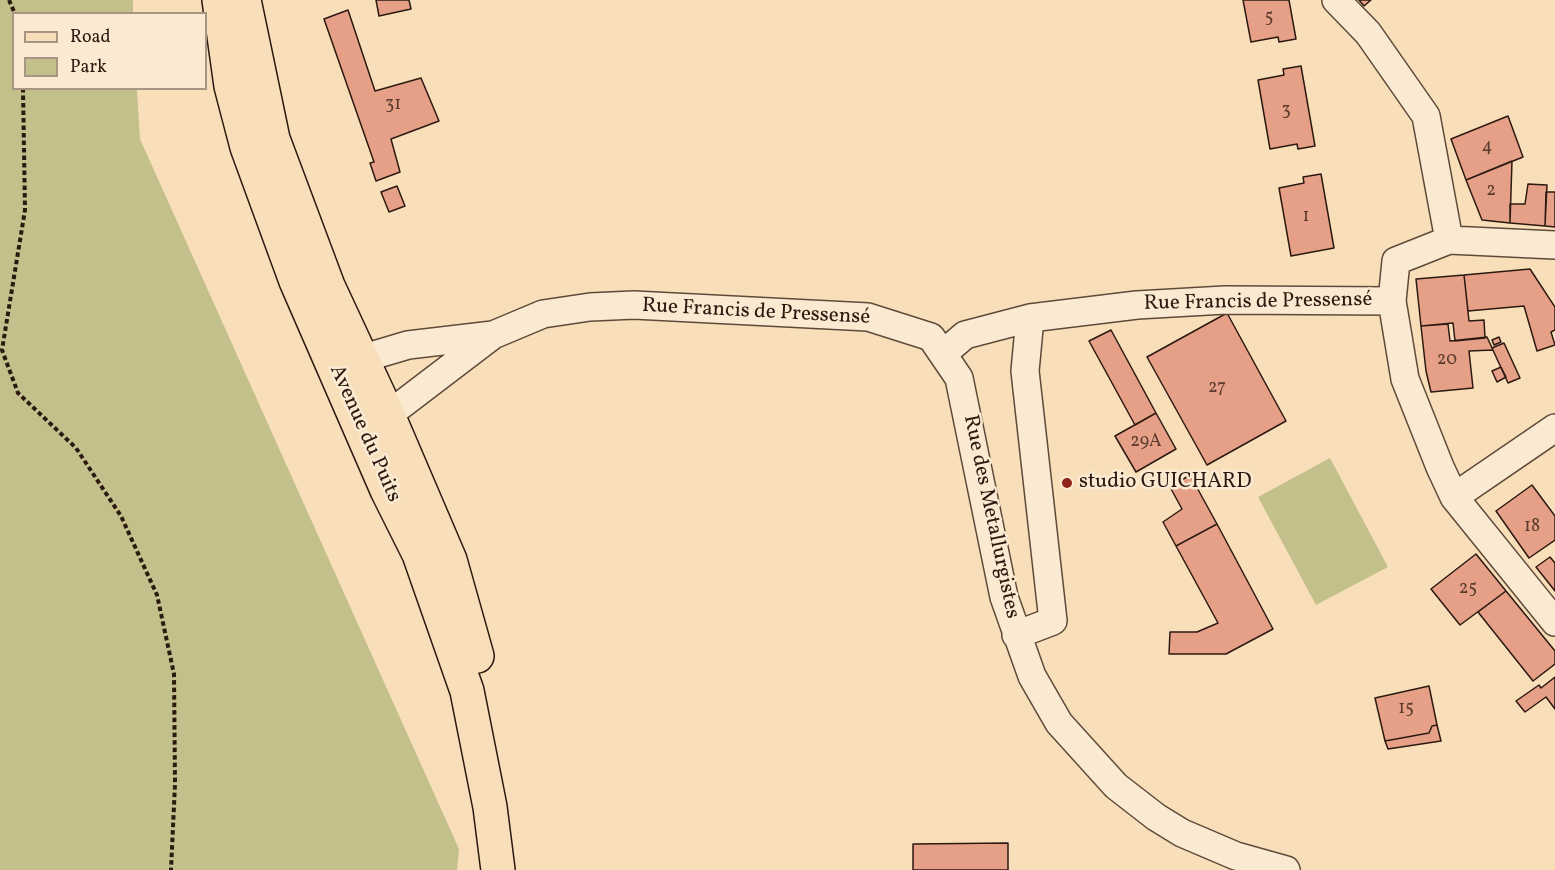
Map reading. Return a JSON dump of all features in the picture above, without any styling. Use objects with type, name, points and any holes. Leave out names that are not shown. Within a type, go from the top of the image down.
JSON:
[{"type":"main road","name":"Avenue du Puits","points":[[219,0],[231,86],[247,147],[296,282],[348,363],[374,422],[467,691],[490,807],[498,870]]},
{"type":"main road","name":"Avenue du Puits","points":[[244,0],[273,139],[328,286],[348,363]]},
{"type":"main road","name":"Avenue du Puits","points":[[374,422],[450,560],[469,624],[503,771],[516,870]]},
{"type":"street","points":[[1336,0],[1368,33],[1426,116],[1449,240]]},
{"type":"street","points":[[1392,301],[1396,261],[1449,240],[1555,245]]},
{"type":"street","name":"Rue Francis de Pressensé","points":[[493,335],[543,314],[590,307],[634,305],[868,317],[931,337],[944,353],[965,335],[1030,318],[1137,305],[1225,300],[1392,301],[1405,379],[1454,497],[1555,622]]},
{"type":"street","points":[[1016,635],[1053,621],[1025,372],[1030,318]]},
{"type":"street","points":[[348,363],[408,345],[493,335]]},
{"type":"street","points":[[374,422],[493,335]]},
{"type":"street","name":"Rue des Metallurgistes","points":[[944,353],[959,378],[993,548],[1016,635],[1032,676],[1059,723],[1116,786],[1182,833],[1236,856],[1286,870]]},
{"type":"street","points":[[1454,497],[1555,428]]},
{"type":"path","points":[[23,90],[25,210],[2,350],[18,393],[76,448],[121,516],[157,596],[174,674],[175,784],[171,870]]},
{"type":"green space","points":[[0,0],[133,0],[133,12],[12,12],[12,90],[137,90],[140,139],[459,849],[457,870],[0,870]]},
{"type":"green space","points":[[1330,458],[1388,567],[1316,605],[1258,497]]},
{"type":"building","points":[[376,0],[409,0],[411,9],[379,16]]},
{"type":"building","points":[[1243,0],[1289,0],[1296,39],[1279,42],[1278,37],[1251,42]]},
{"type":"building","points":[[1359,0],[1371,0],[1364,6]]},
{"type":"building","points":[[348,10],[375,91],[421,78],[439,121],[391,139],[400,172],[376,181],[370,163],[374,162],[324,19]]},
{"type":"building","points":[[1301,66],[1315,146],[1298,149],[1297,144],[1270,149],[1258,80],[1284,75],[1283,69]]},
{"type":"building","points":[[1508,116],[1523,157],[1466,180],[1451,139]]},
{"type":"building","points":[[1512,161],[1510,223],[1482,220],[1466,180]]},
{"type":"building","points":[[1321,174],[1334,248],[1291,256],[1279,188],[1304,183],[1303,177]]},
{"type":"building","points":[[1528,184],[1547,185],[1545,226],[1510,223],[1510,204],[1525,204]]},
{"type":"building","points":[[397,186],[405,206],[389,212],[381,192]]},
{"type":"building","points":[[1546,192],[1555,192],[1555,227],[1545,226]]},
{"type":"building","points":[[1530,269],[1555,307],[1555,330],[1551,332],[1555,345],[1537,351],[1524,306],[1468,311],[1464,275]]},
{"type":"building","points":[[1464,275],[1469,321],[1484,320],[1485,338],[1455,341],[1453,323],[1421,326],[1416,279]]},
{"type":"building","points":[[1227,313],[1286,421],[1207,465],[1147,357]]},
{"type":"building","points":[[1448,324],[1450,341],[1487,337],[1493,350],[1469,351],[1473,388],[1431,392],[1421,326]]},
{"type":"building","points":[[1111,330],[1156,413],[1135,425],[1089,341]]},
{"type":"building","points":[[1499,337],[1501,342],[1494,345],[1492,340]]},
{"type":"building","points":[[1504,343],[1520,378],[1508,383],[1492,348]]},
{"type":"building","points":[[1501,367],[1506,377],[1497,382],[1492,371]]},
{"type":"building","points":[[1156,413],[1176,449],[1136,472],[1115,436]]},
{"type":"building","points":[[1190,475],[1217,524],[1176,546],[1163,522],[1182,509],[1170,487]]},
{"type":"building","points":[[1532,485],[1555,516],[1555,540],[1529,558],[1496,511]]},
{"type":"building","points":[[1217,524],[1273,629],[1226,654],[1169,654],[1170,632],[1197,632],[1218,623],[1176,546]]},
{"type":"building","points":[[1476,554],[1506,591],[1460,625],[1431,589]]},
{"type":"building","points":[[1550,557],[1555,563],[1555,591],[1536,567]]},
{"type":"building","points":[[1506,591],[1555,651],[1555,664],[1533,681],[1478,612]]},
{"type":"building","points":[[1555,677],[1555,709],[1546,697],[1525,712],[1516,701],[1539,685],[1541,688]]},
{"type":"building","points":[[1429,686],[1437,725],[1432,726],[1429,733],[1385,741],[1375,698]]},
{"type":"building","points":[[1437,725],[1441,741],[1388,749],[1385,741],[1429,733],[1432,726]]},
{"type":"building","points":[[1008,843],[1008,870],[913,870],[913,844]]},
{"type":"place","name":"studio GUICHARD","points":[[1067,483]]}]
